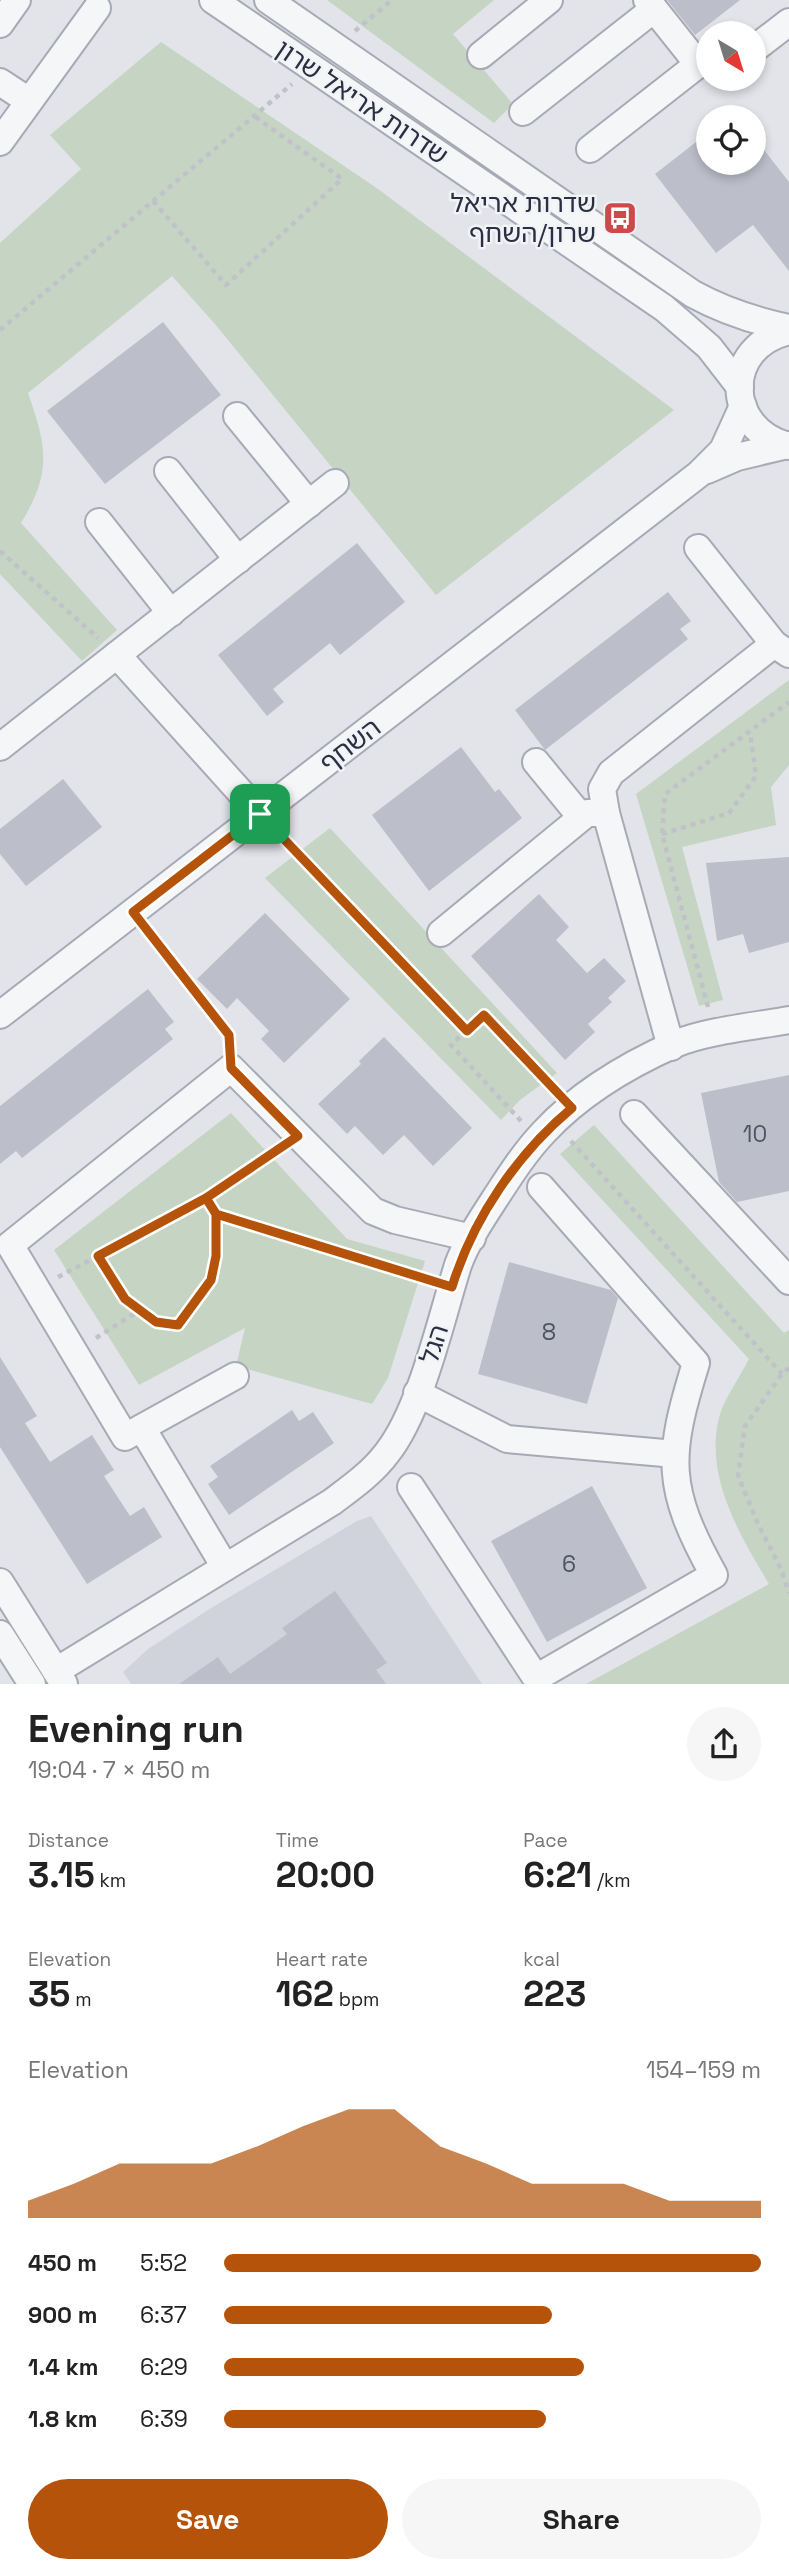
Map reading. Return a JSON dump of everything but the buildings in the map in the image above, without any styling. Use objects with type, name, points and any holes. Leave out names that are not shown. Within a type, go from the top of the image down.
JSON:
[{"type":"street","points":[[0,24],[17,0]]},
{"type":"street","name":"שדרות אריאל שרון","points":[[213,0],[664,308],[709,347],[741,396],[745,415],[757,431],[774,442],[788,446]]},
{"type":"street","name":"שדרות אריאל שרון","points":[[268,0],[693,295],[719,309],[789,330]]},
{"type":"street","points":[[481,55],[549,0]]},
{"type":"street","points":[[523,112],[651,5],[696,53]]},
{"type":"street","points":[[0,142],[97,8]]},
{"type":"street","points":[[766,40],[789,22]]},
{"type":"street","points":[[590,149],[696,68]]},
{"type":"street","points":[[0,82],[29,101]]},
{"type":"street","name":"השחף","points":[[0,1015],[699,474],[723,450],[741,396],[741,375],[749,357],[761,343],[789,330]]},
{"type":"street","points":[[237,416],[309,504]]},
{"type":"street","name":"השחף","points":[[699,474],[737,457],[788,446]]},
{"type":"street","points":[[168,471],[238,560]]},
{"type":"street","points":[[0,747],[335,483]]},
{"type":"street","points":[[99,522],[171,613]]},
{"type":"street","points":[[441,933],[594,815],[602,789],[611,773],[781,649],[698,548]]},
{"type":"street","points":[[117,655],[260,814]]},
{"type":"street","points":[[536,762],[594,815],[671,1047]]},
{"type":"street","name":"הגל","points":[[60,1677],[225,1567],[363,1480],[388,1452],[407,1419],[460,1262],[472,1238],[514,1168],[555,1123],[627,1067],[671,1047],[715,1034],[789,1020]]},
{"type":"street","points":[[234,1376],[125,1437],[10,1245],[231,1068],[373,1211],[395,1220],[472,1238]]},
{"type":"street","points":[[634,1114],[789,1281]]},
{"type":"street","points":[[411,1487],[536,1678],[714,1574],[695,1541],[681,1504],[674,1471],[676,1435],[696,1363],[541,1187]]},
{"type":"street","points":[[417,1393],[507,1440],[675,1454]]},
{"type":"street","points":[[142,1427],[225,1567]]},
{"type":"street","points":[[0,1582],[60,1677]]},
{"type":"street","points":[[0,1633],[32,1684]]},
{"type":"path","points":[[336,47],[392,0]]},
{"type":"path","points":[[0,330],[311,67]]},
{"type":"path","points":[[153,201],[226,285],[342,179],[254,116]]},
{"type":"path","points":[[0,551],[117,655]]},
{"type":"path","points":[[715,1034],[662,834],[665,794],[789,702]]},
{"type":"path","points":[[662,834],[729,813],[756,776],[750,731]]},
{"type":"path","points":[[260,814],[467,1031]]},
{"type":"path","points":[[133,912],[229,1035],[231,1068]]},
{"type":"path","points":[[555,1123],[451,1045],[484,1015],[555,1123],[782,1374]]},
{"type":"path","points":[[36,1288],[206,1198],[298,1136]]},
{"type":"path","points":[[98,1256],[125,1299],[156,1322],[178,1325],[211,1280],[216,1256],[216,1214],[206,1198]]},
{"type":"path","points":[[216,1214],[452,1287]]},
{"type":"path","points":[[74,1352],[140,1310]]},
{"type":"path","points":[[789,1368],[745,1426],[738,1475],[789,1592]]},
{"type":"shaded area","points":[[371,1516],[482,1684],[131,1684],[123,1672],[148,1649],[211,1608],[357,1521]]},
{"type":"green space","points":[[327,0],[494,0],[453,34],[513,104],[494,123]]},
{"type":"green space","points":[[161,42],[378,189],[674,410],[436,595],[215,324],[172,276],[28,393],[39,429],[43,459],[38,489],[21,523],[117,630],[82,661],[0,574],[0,243],[81,169],[50,135]]},
{"type":"green space","points":[[789,680],[789,765],[771,787],[776,825],[682,847],[723,1000],[699,1006],[636,794]]},
{"type":"green space","points":[[330,828],[557,1073],[520,1100],[501,1120],[265,878]]},
{"type":"green space","points":[[231,1113],[347,1239],[425,1261],[388,1378],[372,1404],[236,1366],[245,1328],[139,1385],[54,1250]]},
{"type":"green space","points":[[594,1125],[784,1333],[789,1330],[789,1684],[586,1684],[769,1584],[728,1507],[717,1465],[716,1444],[720,1414],[749,1359],[560,1154]]},
{"type":"place","name":"שדרות אריאל שרון/השחף","points":[[620,218]]},
{"type":"route","points":[[260,814],[133,912],[229,1035],[231,1068],[298,1136],[206,1198],[216,1214],[216,1256],[211,1280],[178,1325],[156,1322],[125,1299],[98,1256],[206,1198],[216,1214],[452,1287],[460,1262],[483,1217],[514,1168],[545,1131],[572,1108],[484,1015],[467,1031],[260,814]]}]
